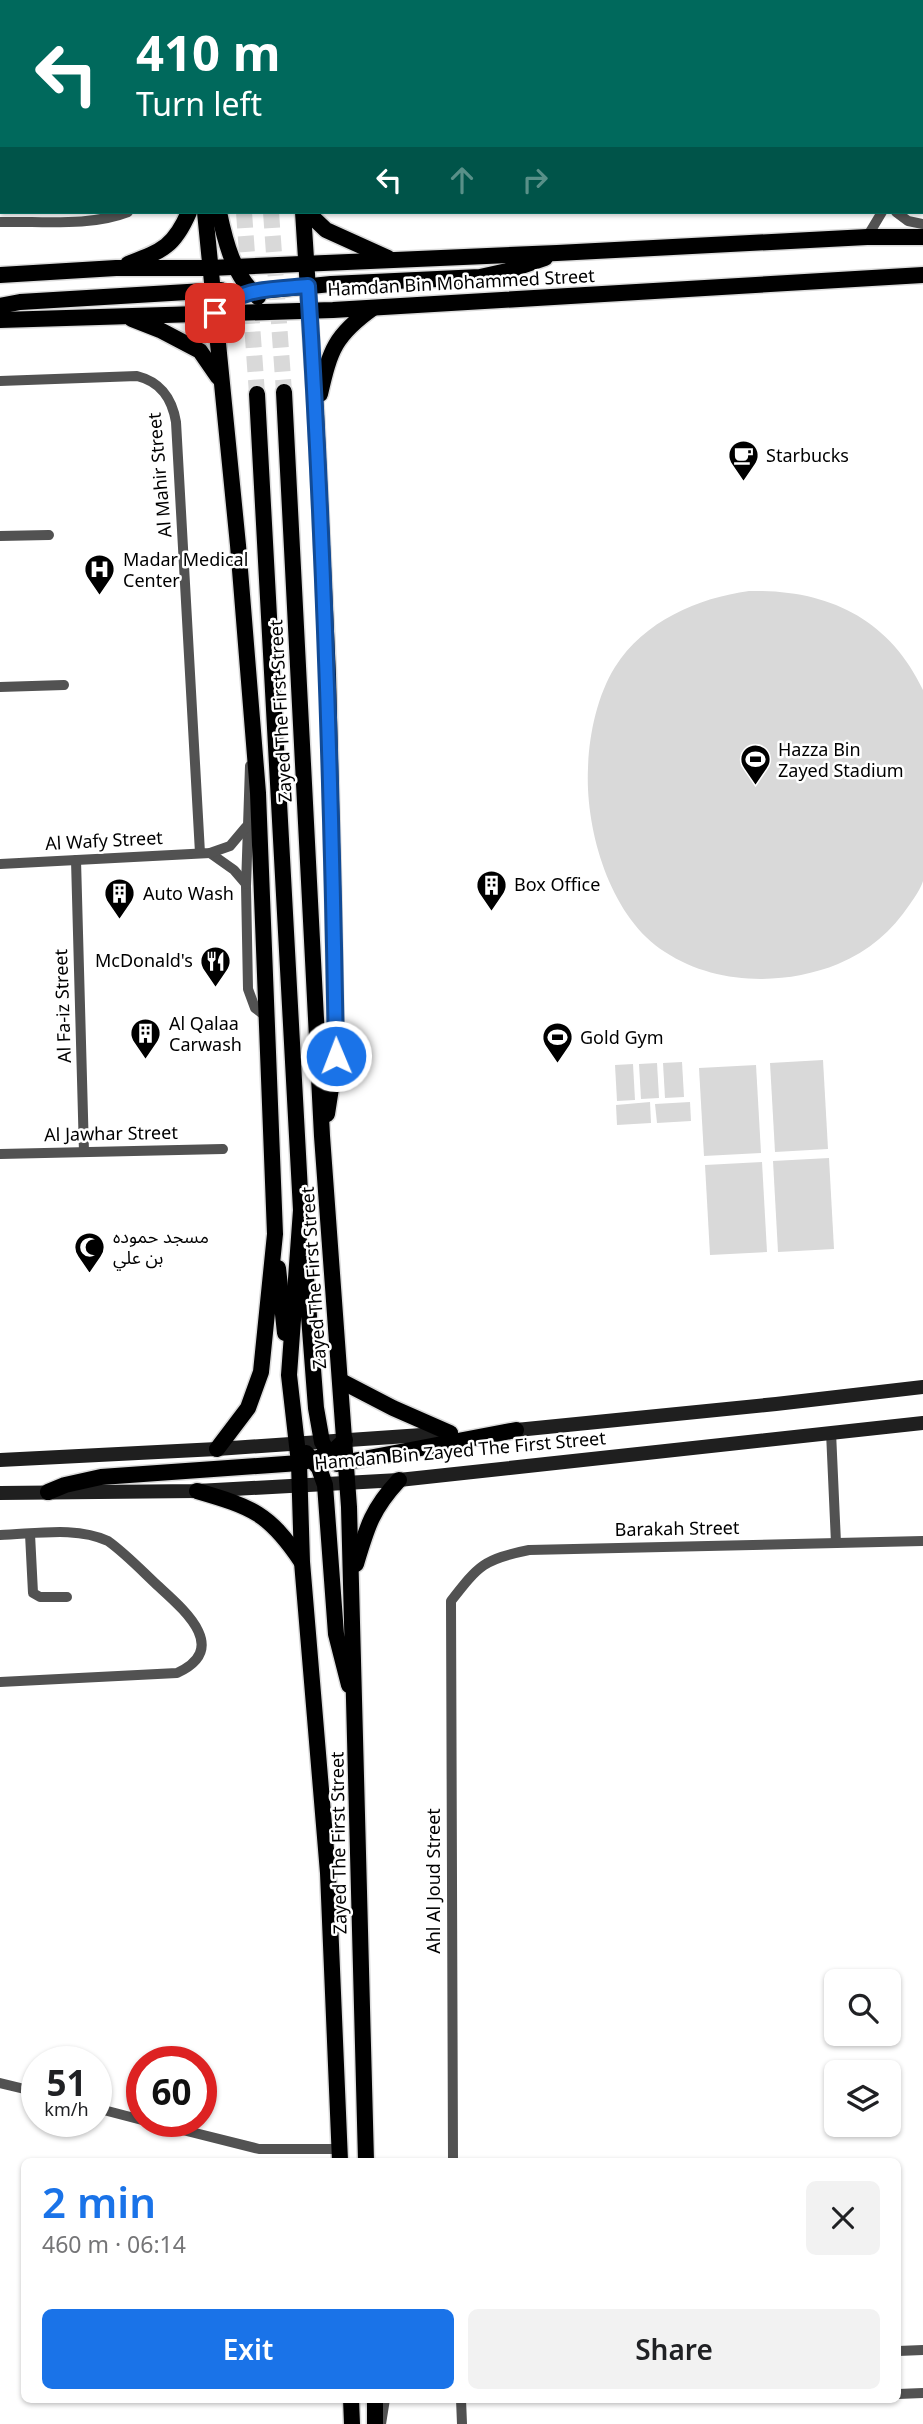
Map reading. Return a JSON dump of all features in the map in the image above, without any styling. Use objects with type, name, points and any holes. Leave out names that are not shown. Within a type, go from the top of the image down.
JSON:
[{"type":"main road","points":[[116,268],[170,245],[188,214]]},
{"type":"main road","points":[[205,214],[240,573],[262,854],[275,1234],[289,1375]]},
{"type":"main road","points":[[220,214],[236,267],[249,289],[275,305],[309,311]]},
{"type":"main road","points":[[305,214],[327,675],[336,1056],[322,1136]]},
{"type":"main road","points":[[307,214],[326,230],[394,260]]},
{"type":"main road","name":"Hamdan Bin Mohammed Street","points":[[0,275],[116,268],[210,268],[557,253],[867,237],[923,237]]},
{"type":"main road","points":[[0,306],[20,302],[480,277],[523,266],[557,253]]},
{"type":"main road","points":[[215,313],[249,289],[283,281],[292,277],[306,264]]},
{"type":"main road","name":"Hamdan Bin Mohammed Street","points":[[0,320],[373,308],[923,275]]},
{"type":"main road","points":[[316,414],[326,369],[337,341],[352,323],[373,308]]},
{"type":"main road","points":[[123,316],[160,330],[200,351],[220,380]]},
{"type":"main road","name":"Zayed The First Street","points":[[285,392],[322,1136],[345,1440],[323,1459],[300,1486],[302,1562],[328,1874],[339,2155]]},
{"type":"main road","name":"Zayed The First Street","points":[[257,394],[301,1210],[289,1375],[297,1444],[323,1459],[348,1484],[366,2158]]},
{"type":"main road","points":[[301,1210],[336,1634],[355,1704]]},
{"type":"main road","points":[[217,1449],[248,1408],[261,1372],[275,1234]]},
{"type":"main road","points":[[341,1381],[450,1433]]},
{"type":"main road","name":"Hamdan Bin Zayed The First Street","points":[[0,1460],[297,1444],[323,1459],[345,1440],[516,1430],[923,1387]]},
{"type":"main road","name":"Hamdan Bin Zayed The First Street","points":[[0,1493],[197,1491],[348,1484],[923,1423]]},
{"type":"main road","points":[[48,1492],[74,1482],[110,1476],[323,1459],[516,1430]]},
{"type":"main road","points":[[352,1576],[369,1521],[381,1500],[399,1480]]},
{"type":"main road","points":[[197,1491],[231,1501],[272,1522],[302,1562]]},
{"type":"main road","points":[[351,2403],[352,2424]]},
{"type":"main road","points":[[374,2403],[375,2424]]},
{"type":"street","points":[[7,218],[88,220],[123,214]]},
{"type":"street","points":[[867,237],[880,214]]},
{"type":"street","points":[[899,214],[908,221],[923,224]]},
{"type":"street","name":"Al Mahir Street","points":[[0,381],[137,376],[158,385],[171,402],[176,422],[205,853]]},
{"type":"street","points":[[0,536],[49,535]]},
{"type":"street","points":[[0,687],[64,685]]},
{"type":"street","points":[[253,732],[247,825],[248,989],[256,1008],[268,1018]]},
{"type":"street","name":"Al Wafy Street","points":[[0,863],[205,853],[230,846],[243,834],[247,825]]},
{"type":"street","points":[[205,853],[234,870],[246,884]]},
{"type":"street","name":"Al Fa-iz Street","points":[[76,860],[84,1152]]},
{"type":"street","name":"Al Jawhar Street","points":[[0,1154],[223,1149]]},
{"type":"street","points":[[831,1432],[836,1543]]},
{"type":"street","points":[[0,1535],[85,1533],[108,1541],[191,1617],[201,1637],[201,1649],[196,1660],[188,1668],[167,1675],[0,1682]]},
{"type":"street","points":[[30,1534],[33,1593],[40,1597],[66,1597]]},
{"type":"street","name":"Barakah Street","points":[[451,1601],[473,1572],[496,1557],[529,1550],[923,1541]]},
{"type":"street","name":"Ahl Al Joud Street","points":[[451,1601],[453,2158]]},
{"type":"street","points":[[0,2083],[21,2088]]},
{"type":"street","points":[[211,2137],[259,2149],[339,2155]]},
{"type":"street","points":[[901,2351],[923,2350]]},
{"type":"street","points":[[901,2394],[923,2393]]},
{"type":"street","points":[[381,2424],[384,2403]]},
{"type":"street","points":[[461,2403],[462,2424]]},
{"type":"shaded area","name":"Hazza Bin Zayed Stadium","points":[[749,591],[804,595],[829,602],[852,613],[874,627],[892,644],[909,665],[923,690],[923,881],[919,890],[896,923],[860,953],[817,971],[773,979],[750,979],[706,971],[665,952],[646,937],[629,917],[605,870],[591,818],[588,792],[589,755],[595,716],[603,690],[627,651],[641,637],[674,614],[711,599]]},
{"type":"shaded area","points":[[823,1060],[828,1149],[775,1152],[770,1063]]},
{"type":"shaded area","points":[[682,1062],[684,1097],[665,1098],[663,1063]]},
{"type":"shaded area","points":[[657,1063],[659,1098],[641,1099],[639,1064]]},
{"type":"shaded area","points":[[633,1064],[635,1100],[617,1101],[615,1065]]},
{"type":"shaded area","points":[[756,1065],[761,1153],[704,1156],[699,1068]]},
{"type":"shaded area","points":[[650,1102],[651,1123],[617,1125],[616,1105]]},
{"type":"shaded area","points":[[690,1102],[691,1121],[657,1123],[655,1104]]},
{"type":"shaded area","points":[[829,1158],[834,1249],[778,1252],[773,1161]]},
{"type":"shaded area","points":[[762,1162],[767,1252],[710,1255],[705,1165]]},
{"type":"tunnel","points":[[244,214],[257,394]]},
{"type":"tunnel","points":[[271,214],[284,392]]},
{"type":"place","name":"Starbucks","points":[[743,483]]},
{"type":"place","name":"Madar Medical Center","points":[[100,597]]},
{"type":"place","name":"Hazza Bin Zayed Stadium","points":[[755,787]]},
{"type":"place","name":"Box Office","points":[[491,912]]},
{"type":"place","name":"Auto Wash","points":[[120,921]]},
{"type":"place","name":"McDonald's","points":[[216,988]]},
{"type":"place","name":"Al Qalaa Carwash","points":[[146,1061]]},
{"type":"place","name":"Gold Gym","points":[[557,1065]]},
{"type":"place","name":"مسجد حموده بن علي","points":[[90,1274]]},
{"type":"route","points":[[215,313],[224,303],[242,294],[308,286],[327,675],[336,1056]]}]
